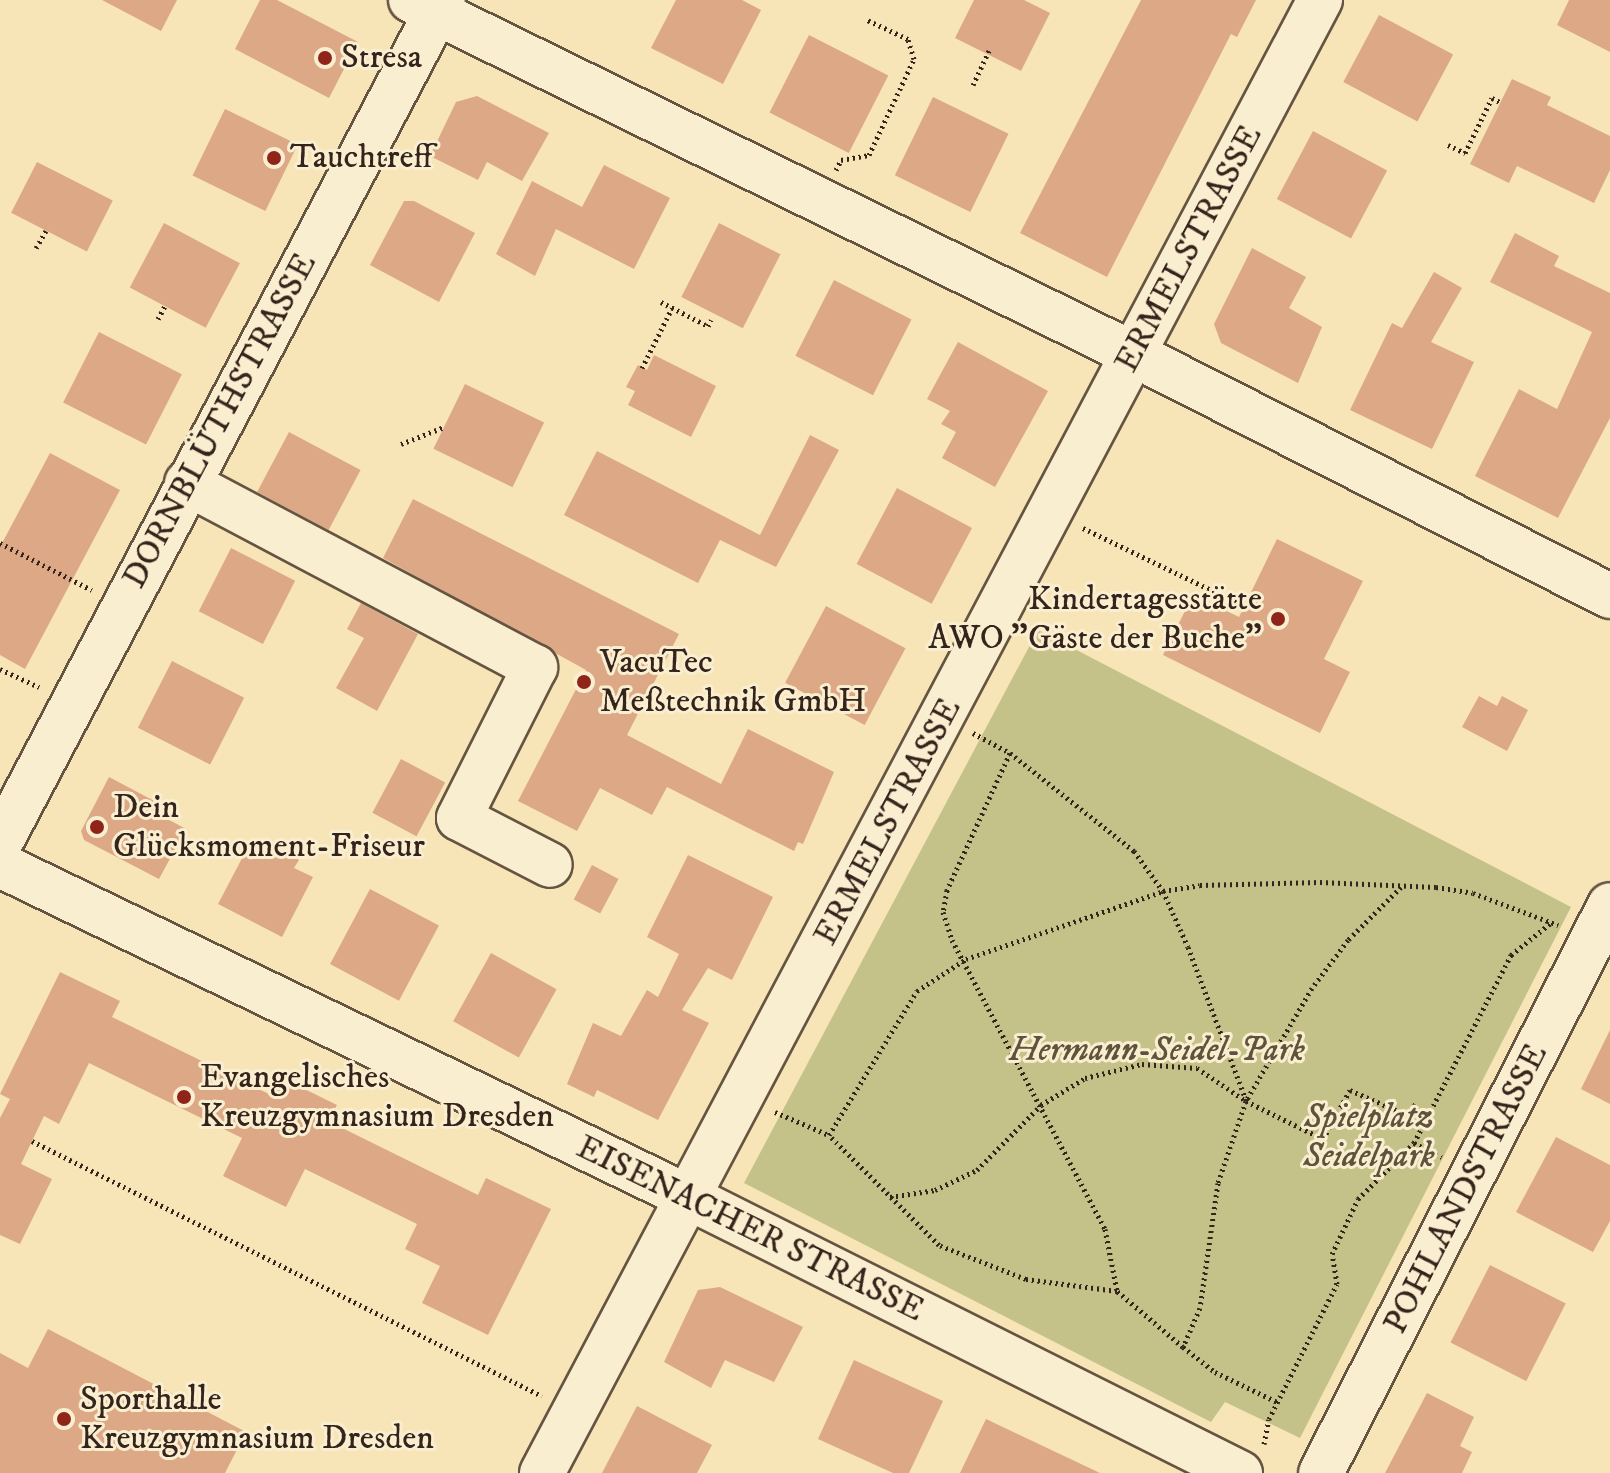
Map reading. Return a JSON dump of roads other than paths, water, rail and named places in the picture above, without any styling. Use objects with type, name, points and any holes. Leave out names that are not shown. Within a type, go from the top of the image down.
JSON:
[{"type":"street","name":"ERMELSTRASSE","points":[[542,1473],[743,1098],[1320,0]]},
{"type":"street","points":[[430,4],[1133,354],[1610,596]]},
{"type":"street","name":"DORNBLÜTHSTRASSE","points":[[0,843],[430,4]]},
{"type":"street","points":[[187,483],[535,667],[459,818],[550,865]]},
{"type":"street","name":"EISENACHER STRASSE","points":[[0,865],[690,1198],[1240,1473]]},
{"type":"street","name":"POHLANDSTRASSE","points":[[1321,1473],[1601,922]]},
{"type":"place","name":"Stresa","points":[[325,58]]},
{"type":"place","name":"Tauchtreff","points":[[274,158]]},
{"type":"place","name":"Kindertagesstätte AWO \"Gäste der Buche\"","points":[[1278,619]]},
{"type":"place","name":"VacuTec Meßtechnik GmbH","points":[[584,682]]},
{"type":"place","name":"Dein Glücksmoment-Friseur","points":[[97,827]]},
{"type":"place","name":"Evangelisches Kreuzgymnasium Dresden","points":[[184,1097]]},
{"type":"place","name":"Sporthalle Kreuzgymnasium Dresden","points":[[64,1419]]},
{"type":"park label","name":"Hermann-Seidel-Park","points":[[1157,1051]]},
{"type":"park label","name":"Spielplatz Seidelpark","points":[[1369,1136]]}]
